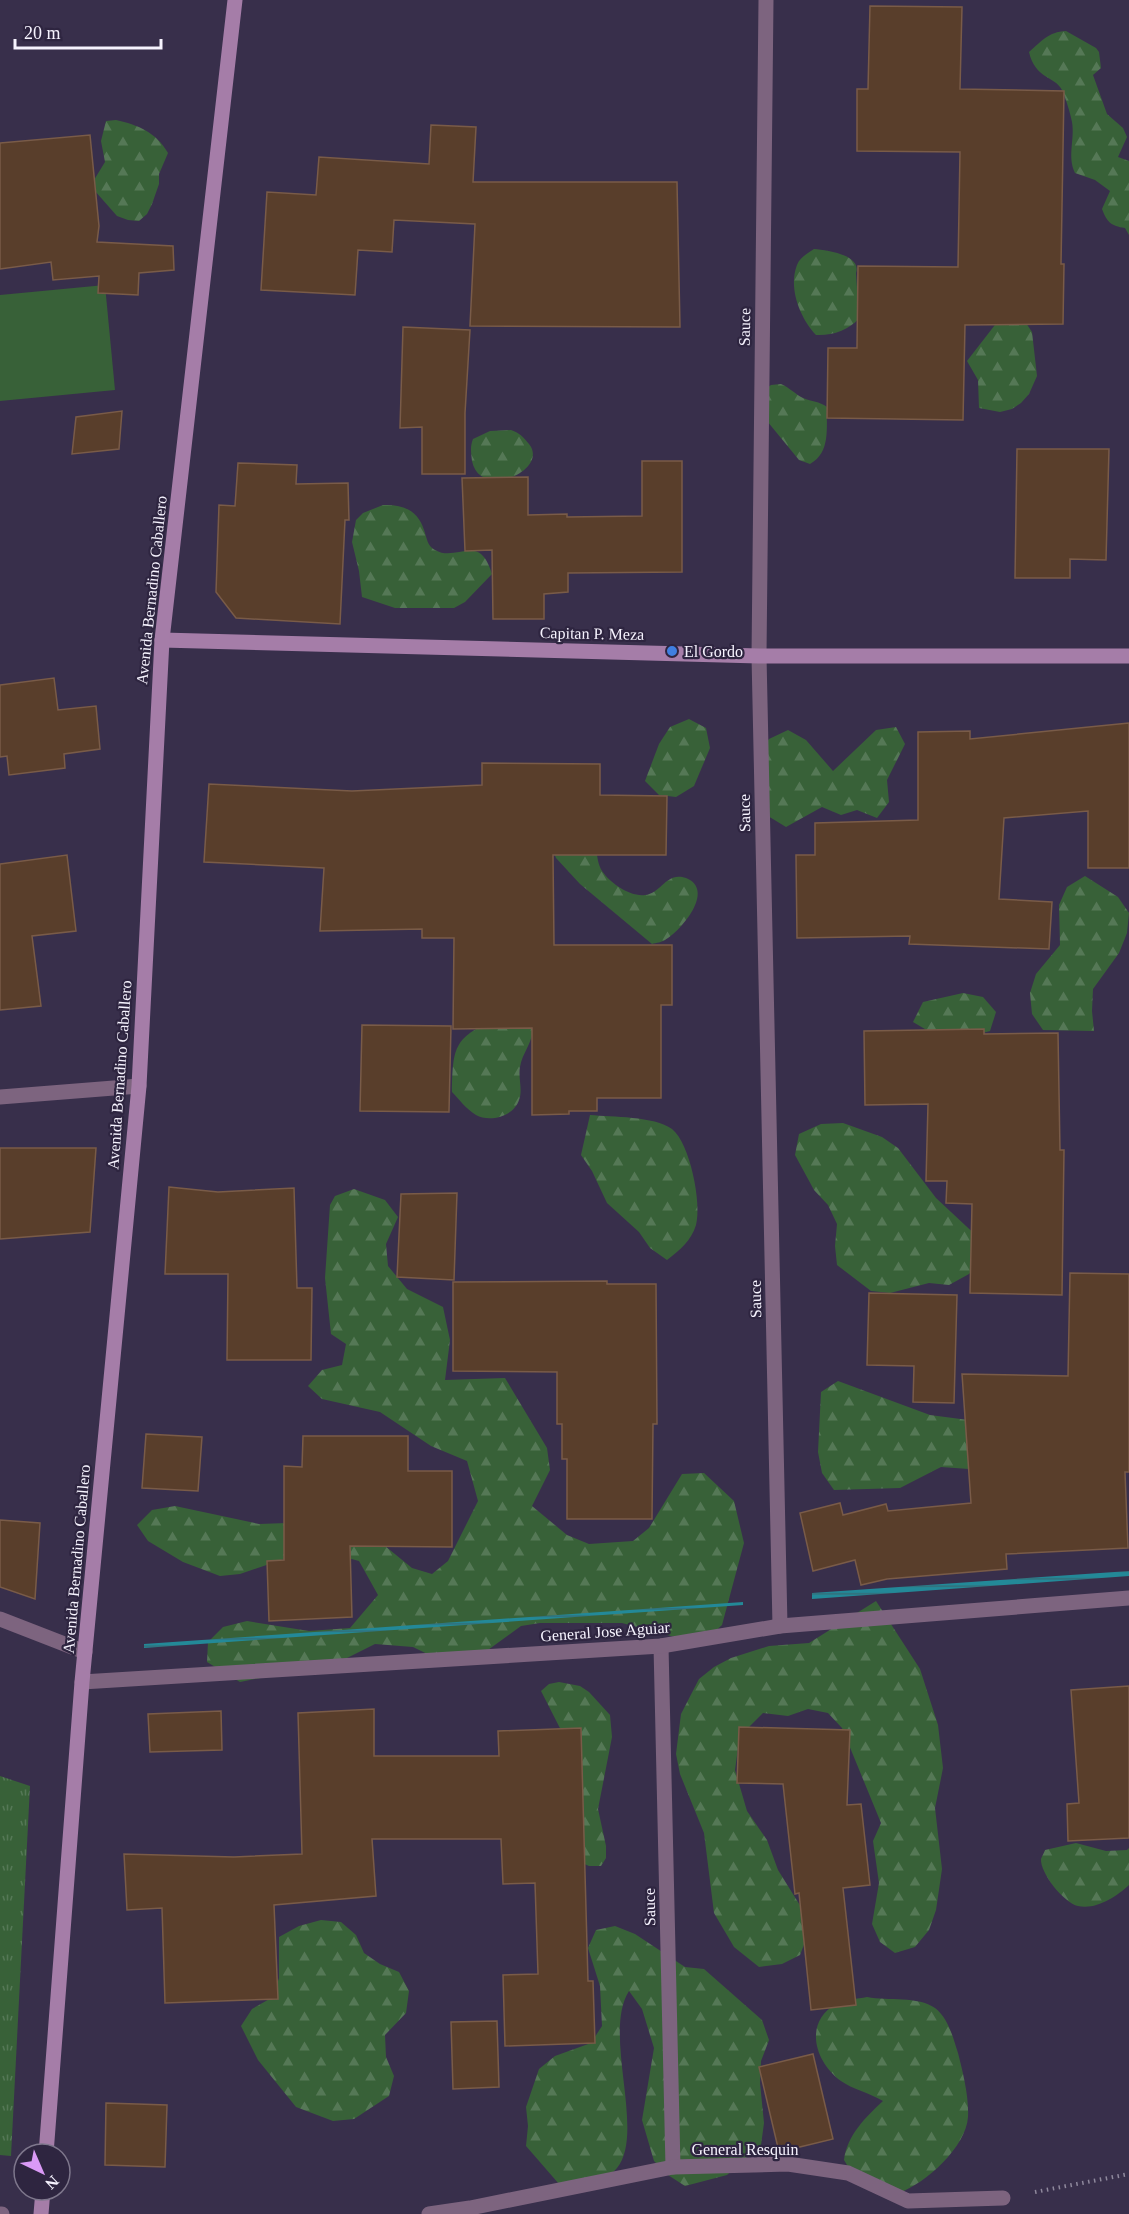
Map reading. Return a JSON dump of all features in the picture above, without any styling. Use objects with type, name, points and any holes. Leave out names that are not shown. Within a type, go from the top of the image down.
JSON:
[{"type":"street","name":"Avenida Bernadino Caballero","points":[[47,2142],[82,1682],[139,1086],[162,640],[235,0]]},
{"type":"street","name":"Sauce","points":[[766,0],[759,656],[780,1626]]},
{"type":"street","name":"Capitan P. Meza","points":[[162,640],[759,656],[1129,656]]},
{"type":"street","points":[[0,1097],[139,1086]]},
{"type":"street","name":"General Jose Aguiar","points":[[82,1682],[662,1646],[780,1626],[1129,1598]]},
{"type":"street","points":[[0,1619],[85,1652]]},
{"type":"street","name":"Sauce","points":[[662,1646],[673,2167]]},
{"type":"street","name":"General Resquin","points":[[429,2214],[470,2208],[673,2167],[788,2164],[848,2173],[908,2201],[1003,2198]]},
{"type":"path","points":[[1003,2198],[1129,2174]]},
{"type":"green space","points":[[1066,31],[1099,52],[1101,68],[1093,75],[1107,114],[1123,128],[1127,137],[1118,157],[1129,161],[1129,235],[1125,228],[1110,223],[1102,209],[1110,191],[1095,180],[1075,173],[1071,154],[1072,122],[1065,97],[1059,85],[1036,67],[1029,52],[1050,35]]},
{"type":"green space","points":[[116,120],[146,130],[168,153],[159,174],[159,184],[152,204],[147,214],[139,221],[117,216],[95,191],[94,180],[105,162],[101,141],[106,121]]},
{"type":"green space","points":[[814,249],[849,258],[856,267],[859,318],[845,329],[828,334],[816,335],[810,328],[795,293],[794,283],[798,262]]},
{"type":"green space","points":[[105,285],[115,390],[0,401],[0,295]]},
{"type":"green space","points":[[998,321],[1026,323],[1032,332],[1037,376],[1029,394],[1021,403],[1012,409],[1000,412],[979,408],[978,380],[967,361]]},
{"type":"green space","points":[[781,384],[803,398],[827,407],[827,431],[824,446],[817,459],[810,464],[799,460],[767,421],[763,391],[771,385]]},
{"type":"green space","points":[[490,431],[517,432],[529,444],[533,454],[530,463],[511,477],[499,480],[487,479],[478,473],[472,461],[473,439]]},
{"type":"green space","points":[[383,505],[403,507],[413,513],[421,523],[429,544],[435,550],[443,553],[474,551],[481,554],[487,561],[492,574],[465,602],[454,608],[395,608],[362,597],[352,542],[356,520],[363,513]]},
{"type":"green space","points":[[689,719],[706,728],[710,748],[694,786],[676,797],[659,795],[645,781],[659,744],[670,727]]},
{"type":"green space","points":[[896,727],[905,744],[887,780],[889,802],[877,818],[857,810],[841,815],[822,807],[786,827],[768,816],[757,755],[769,739],[788,730],[806,740],[833,771],[876,730]]},
{"type":"green space","points":[[548,839],[596,848],[600,866],[606,876],[633,894],[645,895],[656,891],[674,877],[686,878],[694,884],[698,891],[693,910],[687,920],[672,935],[664,941],[652,944],[580,884],[556,858]]},
{"type":"green space","points":[[1085,876],[1118,897],[1129,913],[1127,933],[1119,953],[1093,989],[1094,1031],[1043,1030],[1032,1014],[1030,993],[1036,974],[1060,945],[1059,905],[1067,887]]},
{"type":"green space","points":[[963,993],[983,997],[996,1012],[990,1031],[971,1036],[930,1032],[913,1022],[923,1002]]},
{"type":"green space","points":[[494,1020],[533,1027],[520,1067],[519,1100],[507,1114],[488,1118],[472,1113],[452,1092],[452,1077],[455,1055],[463,1039],[480,1026]]},
{"type":"green space","points":[[590,1115],[632,1118],[664,1125],[672,1129],[684,1147],[696,1189],[696,1225],[681,1249],[667,1260],[650,1248],[639,1232],[607,1203],[592,1171],[581,1155]]},
{"type":"green space","points":[[843,1123],[882,1137],[898,1148],[936,1198],[981,1240],[982,1260],[969,1274],[949,1285],[929,1283],[890,1293],[871,1291],[837,1265],[835,1246],[837,1224],[828,1205],[814,1190],[795,1155],[799,1134],[821,1124]]},
{"type":"green space","points":[[354,1189],[385,1200],[398,1217],[386,1244],[388,1266],[407,1289],[443,1307],[450,1340],[445,1380],[505,1378],[547,1448],[550,1470],[532,1506],[567,1535],[589,1544],[633,1541],[649,1528],[682,1474],[704,1473],[734,1501],[744,1543],[722,1625],[707,1639],[686,1640],[622,1623],[540,1623],[521,1626],[470,1663],[450,1665],[413,1647],[375,1644],[337,1663],[240,1682],[207,1662],[208,1642],[223,1627],[247,1621],[309,1631],[350,1628],[378,1595],[359,1561],[337,1555],[296,1555],[240,1574],[220,1576],[183,1562],[148,1541],[137,1525],[152,1510],[175,1506],[259,1524],[344,1521],[363,1528],[412,1568],[432,1574],[448,1561],[478,1501],[467,1461],[431,1446],[380,1412],[322,1399],[308,1386],[322,1370],[342,1365],[346,1344],[331,1334],[325,1278],[330,1205],[335,1196]]},
{"type":"green space","points":[[838,1381],[930,1415],[991,1423],[983,1470],[941,1467],[900,1488],[834,1490],[822,1473],[818,1452],[821,1392]]},
{"type":"green space","points":[[876,1601],[920,1669],[938,1725],[943,1768],[935,1808],[942,1869],[936,1910],[929,1930],[915,1947],[895,1953],[880,1942],[872,1924],[879,1883],[873,1841],[881,1823],[842,1728],[828,1713],[808,1709],[788,1716],[763,1713],[747,1729],[738,1748],[735,1770],[747,1811],[767,1840],[778,1870],[806,1915],[808,1934],[800,1955],[782,1964],[759,1967],[734,1947],[714,1913],[704,1833],[680,1774],[676,1754],[681,1714],[699,1679],[714,1667],[731,1658],[769,1646],[809,1643]]},
{"type":"green space","points":[[559,1682],[580,1686],[589,1692],[610,1715],[612,1737],[598,1809],[606,1846],[606,1858],[601,1866],[589,1866],[580,1862],[565,1738],[541,1691],[549,1684]]},
{"type":"green space","points":[[0,1776],[30,1786],[11,2156],[0,2155]]},
{"type":"green space","points":[[1076,1843],[1106,1851],[1129,1848],[1129,1885],[1112,1898],[1099,1904],[1085,1907],[1072,1904],[1060,1894],[1044,1872],[1041,1859],[1045,1850]]},
{"type":"green space","points":[[321,1920],[341,1922],[356,1935],[364,1953],[380,1964],[399,1972],[409,1991],[406,2013],[385,2035],[386,2057],[394,2076],[389,2096],[354,2119],[333,2121],[296,2107],[258,2060],[241,2026],[252,2009],[273,1997],[279,1978],[279,1937],[299,1926]]},
{"type":"green space","points":[[615,1926],[635,1934],[685,1967],[704,1969],[762,2020],[769,2040],[761,2061],[760,2083],[764,2123],[761,2145],[727,2175],[685,2186],[668,2175],[654,2161],[642,2120],[654,2048],[642,2009],[629,1991],[622,2009],[620,2031],[627,2131],[625,2152],[617,2168],[592,2188],[559,2184],[526,2146],[528,2126],[526,2107],[539,2069],[555,2056],[591,2043],[602,2026],[600,1986],[588,1948],[596,1930]]},
{"type":"green space","points":[[867,1997],[912,2000],[928,2004],[940,2012],[947,2023],[958,2053],[967,2093],[966,2128],[952,2152],[921,2181],[899,2193],[850,2170],[844,2160],[853,2135],[883,2101],[841,2081],[825,2064],[816,2042],[819,2021],[826,2012],[839,2002]]},
{"type":"shaded area","points":[[1129,1571],[1129,1576],[812,1599],[812,1593]]},
{"type":"shaded area","points":[[743,1602],[743,1605],[144,1648],[144,1644]]},
{"type":"building","points":[[870,6],[962,7],[960,89],[1064,91],[1061,264],[1064,264],[1063,324],[965,325],[963,420],[827,418],[828,348],[857,348],[858,266],[958,267],[960,152],[857,151],[857,89],[868,89]]},
{"type":"building","points":[[431,125],[476,127],[473,182],[677,182],[680,327],[470,326],[475,224],[394,220],[392,252],[358,250],[355,295],[261,290],[267,192],[316,195],[319,157],[429,164]]},
{"type":"building","points":[[90,135],[99,226],[97,242],[173,246],[174,270],[139,273],[138,295],[98,293],[99,276],[53,280],[51,262],[0,269],[0,143]]},
{"type":"building","points":[[403,327],[470,330],[465,413],[465,474],[422,474],[422,427],[400,428]]},
{"type":"building","points":[[122,411],[119,449],[72,454],[76,417]]},
{"type":"building","points":[[1017,449],[1109,449],[1106,560],[1070,559],[1070,578],[1015,578]]},
{"type":"building","points":[[642,461],[682,461],[682,572],[568,573],[568,592],[544,594],[544,619],[493,619],[492,550],[465,551],[462,478],[528,477],[528,515],[642,516]]},
{"type":"building","points":[[238,463],[297,465],[296,484],[348,483],[349,520],[345,520],[340,624],[236,618],[216,592],[219,505],[235,506]]},
{"type":"building","points":[[54,678],[58,710],[96,706],[100,749],[64,754],[65,768],[9,775],[7,756],[0,757],[0,685]]},
{"type":"building","points":[[1129,723],[1129,868],[1088,868],[1088,811],[1004,818],[999,899],[1052,902],[1049,949],[909,944],[910,936],[797,938],[796,855],[815,855],[815,823],[918,820],[918,732],[970,731],[970,739]]},
{"type":"building","points":[[482,763],[600,764],[600,795],[667,796],[666,855],[553,855],[554,945],[672,945],[672,1005],[661,1005],[661,1098],[597,1098],[597,1111],[532,1115],[532,1028],[453,1029],[454,938],[422,938],[422,929],[320,931],[324,868],[204,862],[209,784],[352,791],[482,785]]},
{"type":"building","points":[[67,855],[76,931],[32,936],[41,1006],[0,1010],[0,864]]},
{"type":"building","points":[[362,1025],[451,1026],[449,1112],[360,1111]]},
{"type":"building","points":[[984,1029],[984,1034],[1058,1033],[1060,1150],[1064,1150],[1062,1295],[970,1293],[972,1204],[946,1203],[947,1181],[926,1181],[928,1104],[865,1105],[864,1031]]},
{"type":"building","points":[[0,1148],[96,1148],[90,1232],[0,1239]]},
{"type":"building","points":[[169,1187],[218,1192],[294,1188],[297,1288],[312,1288],[311,1360],[227,1360],[228,1274],[165,1274]]},
{"type":"building","points":[[457,1193],[454,1280],[397,1277],[401,1194]]},
{"type":"building","points":[[1070,1273],[1129,1274],[1129,1472],[1125,1472],[1128,1548],[1006,1554],[1007,1569],[887,1579],[861,1585],[855,1560],[813,1571],[800,1513],[840,1503],[843,1515],[886,1504],[888,1511],[971,1503],[962,1374],[1068,1376]]},
{"type":"building","points":[[607,1281],[607,1284],[656,1284],[657,1424],[653,1424],[652,1519],[567,1519],[567,1459],[562,1459],[562,1424],[557,1424],[557,1372],[453,1371],[453,1282]]},
{"type":"building","points":[[869,1293],[957,1295],[954,1403],[913,1402],[914,1366],[867,1365]]},
{"type":"building","points":[[146,1434],[202,1437],[198,1491],[142,1488]]},
{"type":"building","points":[[303,1436],[408,1436],[408,1471],[452,1471],[452,1547],[350,1546],[352,1617],[269,1621],[267,1561],[284,1560],[284,1466],[302,1467]]},
{"type":"building","points":[[0,1520],[40,1523],[35,1599],[0,1587]]},
{"type":"building","points":[[1129,1686],[1129,1838],[1068,1841],[1067,1804],[1079,1803],[1071,1690]]},
{"type":"building","points":[[374,1709],[374,1756],[499,1756],[498,1731],[581,1728],[588,1981],[593,1981],[595,2043],[505,2046],[503,1975],[538,1974],[535,1883],[503,1884],[501,1839],[372,1839],[376,1896],[274,1905],[278,1999],[165,2003],[162,1908],[127,1910],[124,1854],[234,1857],[302,1854],[298,1713]]},
{"type":"building","points":[[221,1711],[222,1750],[150,1752],[148,1714]]},
{"type":"building","points":[[739,1727],[850,1730],[847,1805],[861,1804],[870,1885],[843,1888],[856,2005],[811,2010],[799,1893],[795,1894],[783,1784],[737,1783]]},
{"type":"building","points":[[497,2021],[499,2087],[453,2089],[451,2022]]},
{"type":"building","points":[[813,2054],[833,2139],[779,2152],[759,2067]]},
{"type":"building","points":[[106,2103],[167,2105],[165,2167],[105,2165]]},
{"type":"place","name":"El Gordo","points":[[672,651]]}]
